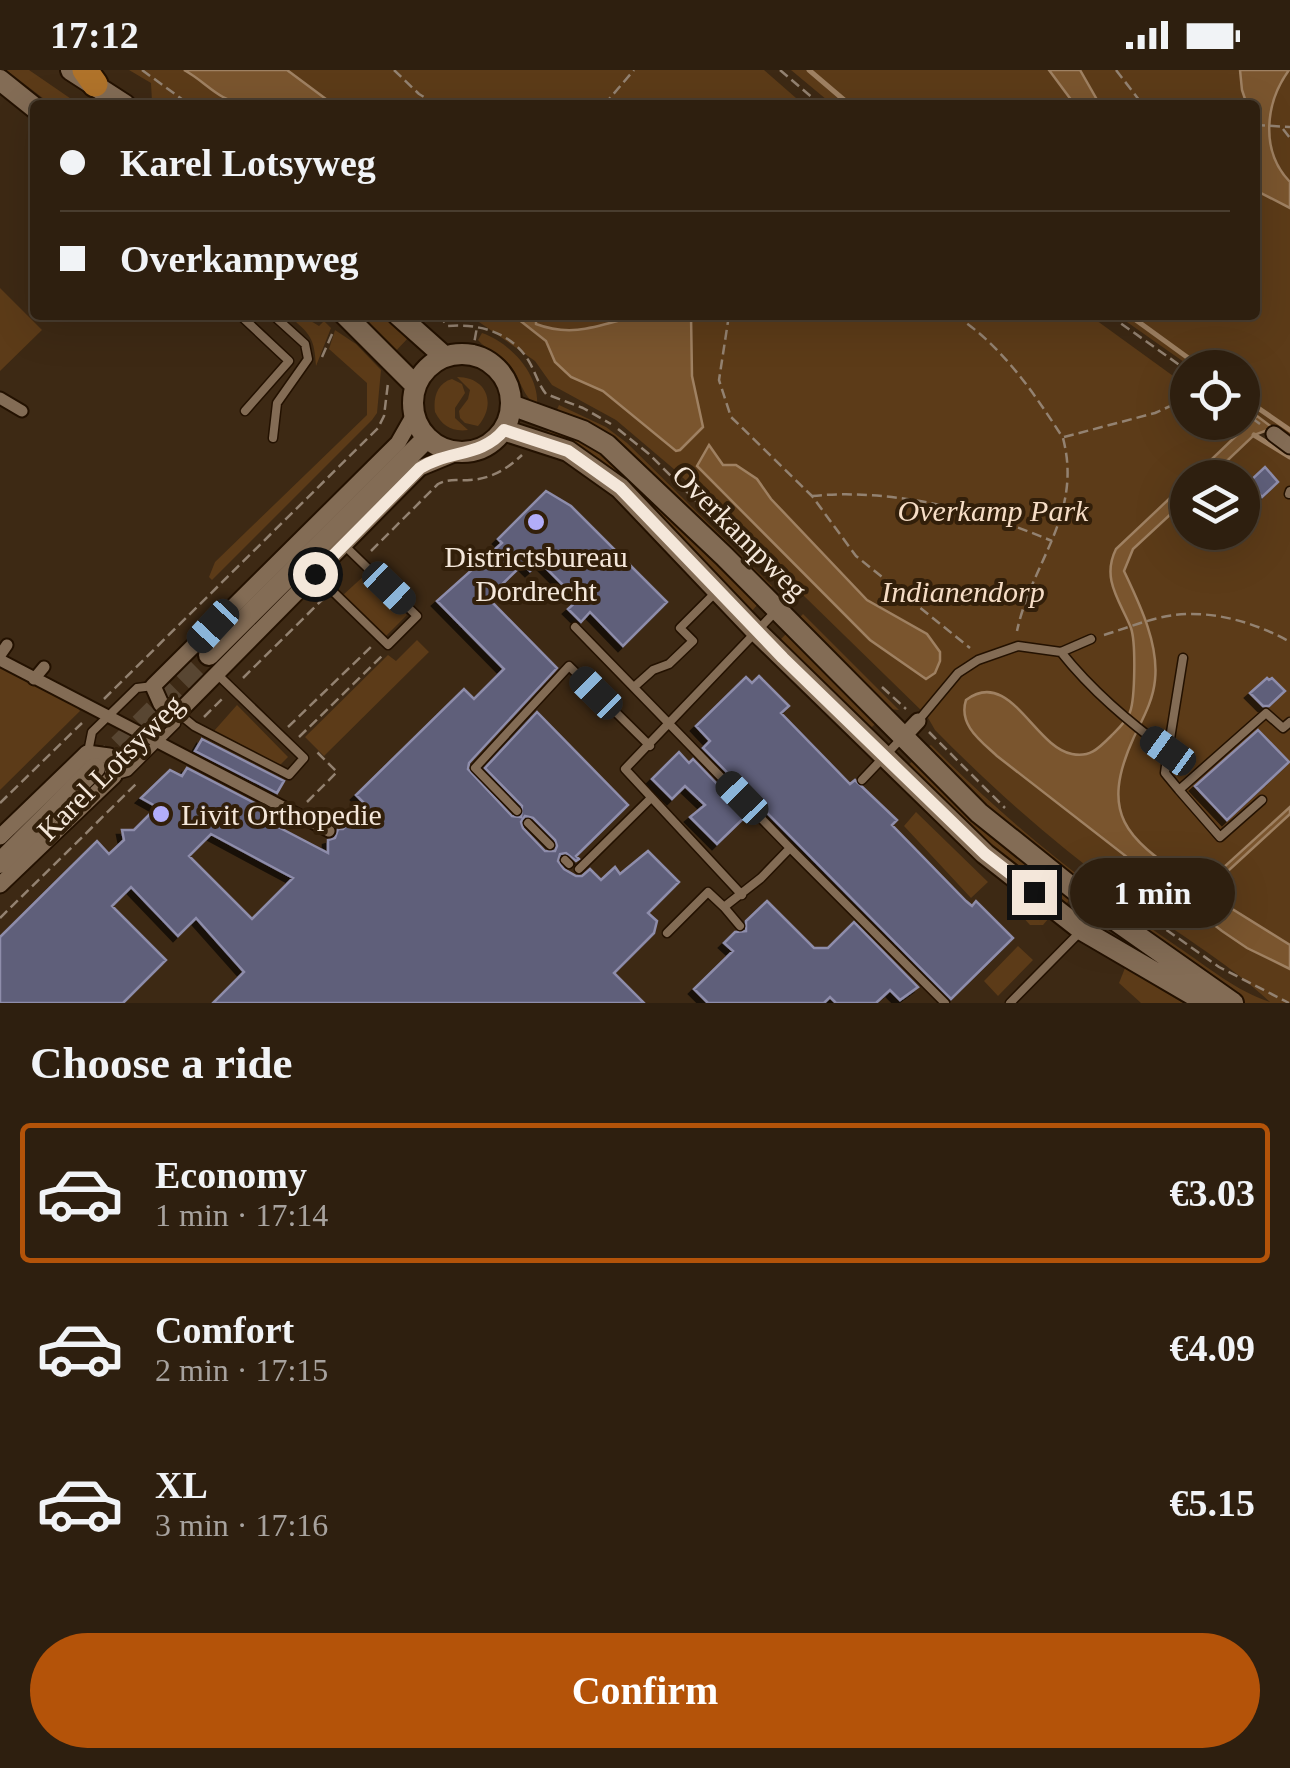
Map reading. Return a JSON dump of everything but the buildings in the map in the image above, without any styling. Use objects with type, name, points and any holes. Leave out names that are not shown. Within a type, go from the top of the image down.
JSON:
[{"type":"street","points":[[70,70],[90,77],[119,100]]},
{"type":"street","points":[[0,80],[30,104]]},
{"type":"street","points":[[351,320],[416,386]]},
{"type":"street","points":[[404,320],[445,357]]},
{"type":"street","points":[[472,355],[493,365],[503,376],[512,405],[504,430],[484,447],[458,452],[441,448],[427,438],[414,415],[416,386],[424,372],[445,357],[472,355]]},
{"type":"street","points":[[0,398],[22,411]]},
{"type":"street","name":"Overkampweg","points":[[512,405],[543,404],[607,445],[776,610],[911,728],[979,813],[1095,906],[1233,1003]]},
{"type":"street","name":"Karel Lotsyweg","points":[[178,713],[206,659],[398,442],[414,415]]},
{"type":"street","name":"Overkampweg","points":[[504,430],[568,451],[620,488],[756,631],[985,854],[1082,930],[1207,1003]]},
{"type":"street","points":[[1274,434],[1290,446]]},
{"type":"street","name":"Karel Lotsyweg","points":[[206,659],[427,438]]},
{"type":"street","name":"Karel Lotsyweg","points":[[154,686],[206,659],[315,574],[420,468],[458,452]]},
{"type":"street","points":[[2,653],[34,678],[329,831]]},
{"type":"street","points":[[34,678],[44,667]]},
{"type":"street","points":[[154,686],[161,704],[178,713]]},
{"type":"street","name":"Karel Lotsyweg","points":[[0,838],[99,766]]},
{"type":"street","name":"Karel Lotsyweg","points":[[0,864],[99,766]]},
{"type":"street","name":"Karel Lotsyweg","points":[[0,884],[99,766]]},
{"type":"street","points":[[1082,930],[1095,906]]},
{"type":"lane","points":[[245,320],[289,361],[245,411]]},
{"type":"lane","points":[[273,438],[276,402],[308,359],[306,344],[279,320]]},
{"type":"lane","points":[[315,574],[388,645],[417,616],[344,545]]},
{"type":"lane","points":[[634,687],[693,642],[680,628],[718,590]]},
{"type":"lane","points":[[742,895],[625,770],[776,610]]},
{"type":"lane","points":[[574,627],[945,1003]]},
{"type":"lane","points":[[862,780],[958,674],[978,660],[1018,646],[1061,652],[1091,639]]},
{"type":"lane","points":[[1061,652],[1109,705],[1168,751]]},
{"type":"lane","points":[[1183,658],[1165,772],[1220,837],[1262,800]]},
{"type":"lane","points":[[178,713],[194,726],[289,776],[304,758],[230,690],[206,659]]},
{"type":"lane","points":[[517,811],[475,768],[570,666],[650,746]]},
{"type":"lane","name":"Karel Lotsyweg","points":[[154,686],[137,688],[92,732],[99,766],[128,772],[176,724],[178,713]]},
{"type":"lane","points":[[1179,790],[1266,713],[1282,728],[1290,722]]},
{"type":"lane","points":[[571,864],[651,798]]},
{"type":"lane","points":[[528,823],[550,844]]},
{"type":"lane","points":[[724,907],[742,895],[790,848]]},
{"type":"lane","points":[[667,933],[708,892],[740,926]]},
{"type":"lane","points":[[1010,1003],[1082,930]]},
{"type":"path","points":[[142,70],[183,100]]},
{"type":"path","points":[[394,70],[429,100]]},
{"type":"path","points":[[608,100],[634,70]]},
{"type":"path","points":[[780,70],[815,100]]},
{"type":"path","points":[[1116,70],[1138,100]]},
{"type":"path","points":[[1260,125],[1290,127]]},
{"type":"path","points":[[1282,128],[1290,138]]},
{"type":"path","points":[[443,320],[448,326],[477,326],[472,355]]},
{"type":"path","points":[[728,320],[719,380],[732,417],[812,496],[856,556],[973,650],[978,660]]},
{"type":"path","points":[[963,320],[1013,366],[1062,438],[1068,490],[1053,541],[1021,612],[1018,646]]},
{"type":"path","points":[[1116,320],[1170,358]]},
{"type":"path","name":"Karel Lotsyweg","points":[[0,804],[378,428],[395,365]]},
{"type":"path","points":[[1062,438],[1170,406]]},
{"type":"path","points":[[361,561],[444,480],[472,480],[504,470],[532,438]]},
{"type":"path","points":[[812,496],[876,496],[930,504],[1053,541]]},
{"type":"path","name":"Karel Lotsyweg","points":[[194,726],[332,590]]},
{"type":"path","points":[[1091,639],[1176,615],[1220,617],[1274,632],[1290,642]]},
{"type":"path","points":[[279,735],[380,638]]},
{"type":"path","points":[[290,745],[386,652],[388,645]]},
{"type":"path","points":[[911,728],[1004,808]]},
{"type":"path","name":"Karel Lotsyweg","points":[[0,918],[144,775]]},
{"type":"path","points":[[1092,878],[1219,966],[1290,1003]]},
{"type":"green space","points":[[6,70],[29,70],[73,100],[45,100]]},
{"type":"green space","points":[[129,70],[764,70],[798,100],[152,100],[151,83]]},
{"type":"green space","points":[[791,70],[1049,70],[1071,100],[827,100]]},
{"type":"green space","points":[[1080,70],[1240,70],[1245,100],[1097,100]]},
{"type":"green space","points":[[1290,70],[1290,182],[1274,156],[1270,127],[1275,97]]},
{"type":"green space","points":[[1260,193],[1290,208],[1290,441],[1260,418],[1260,350],[1170,352],[1124,320],[1260,320]]},
{"type":"green space","points":[[0,288],[42,330],[0,371]]},
{"type":"green space","points":[[294,320],[309,320],[319,326],[324,321],[331,328],[316,366],[310,337]]},
{"type":"green space","points":[[361,320],[390,320],[409,337],[393,354]]},
{"type":"green space","name":"Overkamp Park","points":[[470,320],[1096,320],[1170,374],[1170,440],[1260,438],[1290,457],[1290,1003],[1244,1003],[1053,871],[925,748],[931,745],[1019,827],[1112,900],[1222,978],[1270,1002],[1216,958],[1096,873],[1025,815],[675,470],[616,420],[552,385],[535,361],[479,322]]},
{"type":"green space","points":[[335,330],[356,344],[381,370],[377,413],[212,580],[209,577],[215,562],[367,415],[367,383],[329,349]]},
{"type":"green space","points":[[482,333],[503,344],[522,362],[534,383],[537,406],[510,365],[478,340]]},
{"type":"green space","points":[[457,377],[476,382],[486,393],[487,409],[478,426],[460,418],[459,411],[470,390]]},
{"type":"green space","points":[[452,379],[462,384],[465,393],[455,408],[455,418],[468,430],[448,427],[435,412],[437,392]]},
{"type":"green space","points":[[559,405],[606,427],[627,443],[772,586],[768,593],[555,414]]},
{"type":"green space","points":[[550,426],[611,454],[759,603],[751,612],[571,443],[547,433]]},
{"type":"green space","points":[[366,574],[407,615],[385,637],[343,595]]},
{"type":"green space","points":[[803,614],[899,710],[889,709],[796,621]]},
{"type":"green space","points":[[788,632],[878,721],[868,731],[779,641]]},
{"type":"green space","points":[[417,640],[429,652],[324,756],[305,737],[388,655],[396,661]]},
{"type":"green space","points":[[0,666],[75,704],[80,711],[0,790]]},
{"type":"green space","points":[[237,705],[288,757],[280,765],[214,731]]},
{"type":"green space","points":[[915,759],[1000,840],[1071,896],[1064,908],[1022,877],[906,767]]},
{"type":"green space","points":[[916,812],[988,882],[971,898],[904,826]]},
{"type":"green space","points":[[1018,898],[1036,904],[1049,918],[1043,925],[1030,925],[1012,905]]},
{"type":"green space","points":[[1018,946],[1033,960],[998,996],[984,981]]},
{"type":"green space","points":[[1125,968],[1183,1003],[1141,1003],[1119,983]]},
{"type":"shaded area","points":[[184,70],[287,70],[327,100],[230,100]]},
{"type":"shaded area","points":[[1049,70],[1080,70],[1097,100],[1071,100]]},
{"type":"shaded area","points":[[1240,70],[1289,70],[1275,97],[1269,127],[1274,156],[1290,182],[1290,208],[1260,193],[1260,100],[1245,100]]},
{"type":"shaded area","points":[[519,320],[574,330],[623,320],[691,320],[692,376],[703,427],[676,451],[603,391],[571,377],[555,362],[546,341]]},
{"type":"shaded area","points":[[1260,418],[1273,428],[1260,433]]},
{"type":"shaded area","points":[[1232,440],[1249,440],[1228,460],[1211,460]]},
{"type":"shaded area","points":[[709,445],[723,465],[736,465],[757,479],[771,499],[867,600],[927,634],[940,652],[935,673],[926,679],[870,640],[697,466]]},
{"type":"shaded area","points":[[1170,498],[1170,515],[1133,549],[1124,571],[1147,624],[1155,666],[1150,702],[1123,767],[1118,791],[1120,811],[1140,843],[1200,889],[1290,807],[1290,814],[1205,892],[1290,945],[1290,969],[1222,931],[997,756],[968,725],[966,700],[982,693],[996,694],[1009,701],[1046,738],[1072,754],[1094,751],[1119,728],[1132,705],[1134,658],[1131,628],[1111,580],[1116,549]]},
{"type":"waterway","points":[[809,70],[844,100]]},
{"type":"waterway","points":[[1136,320],[1177,350]]},
{"type":"waterway","points":[[1260,409],[1290,430]]},
{"type":"waterway","points":[[1260,439],[1290,457]]},
{"type":"tunnel","points":[[97,766],[209,655]]},
{"type":"place","name":"Districtsbureau Dordrecht","points":[[536,522]]},
{"type":"place","name":"Livit Orthopedie","points":[[161,814]]},
{"type":"route","points":[[315,574],[431,461],[478,450],[504,430],[568,451],[620,488],[783,658],[985,854],[1034,892]]},
{"type":"park label","name":"Indianendorp","points":[[963,591]]}]
